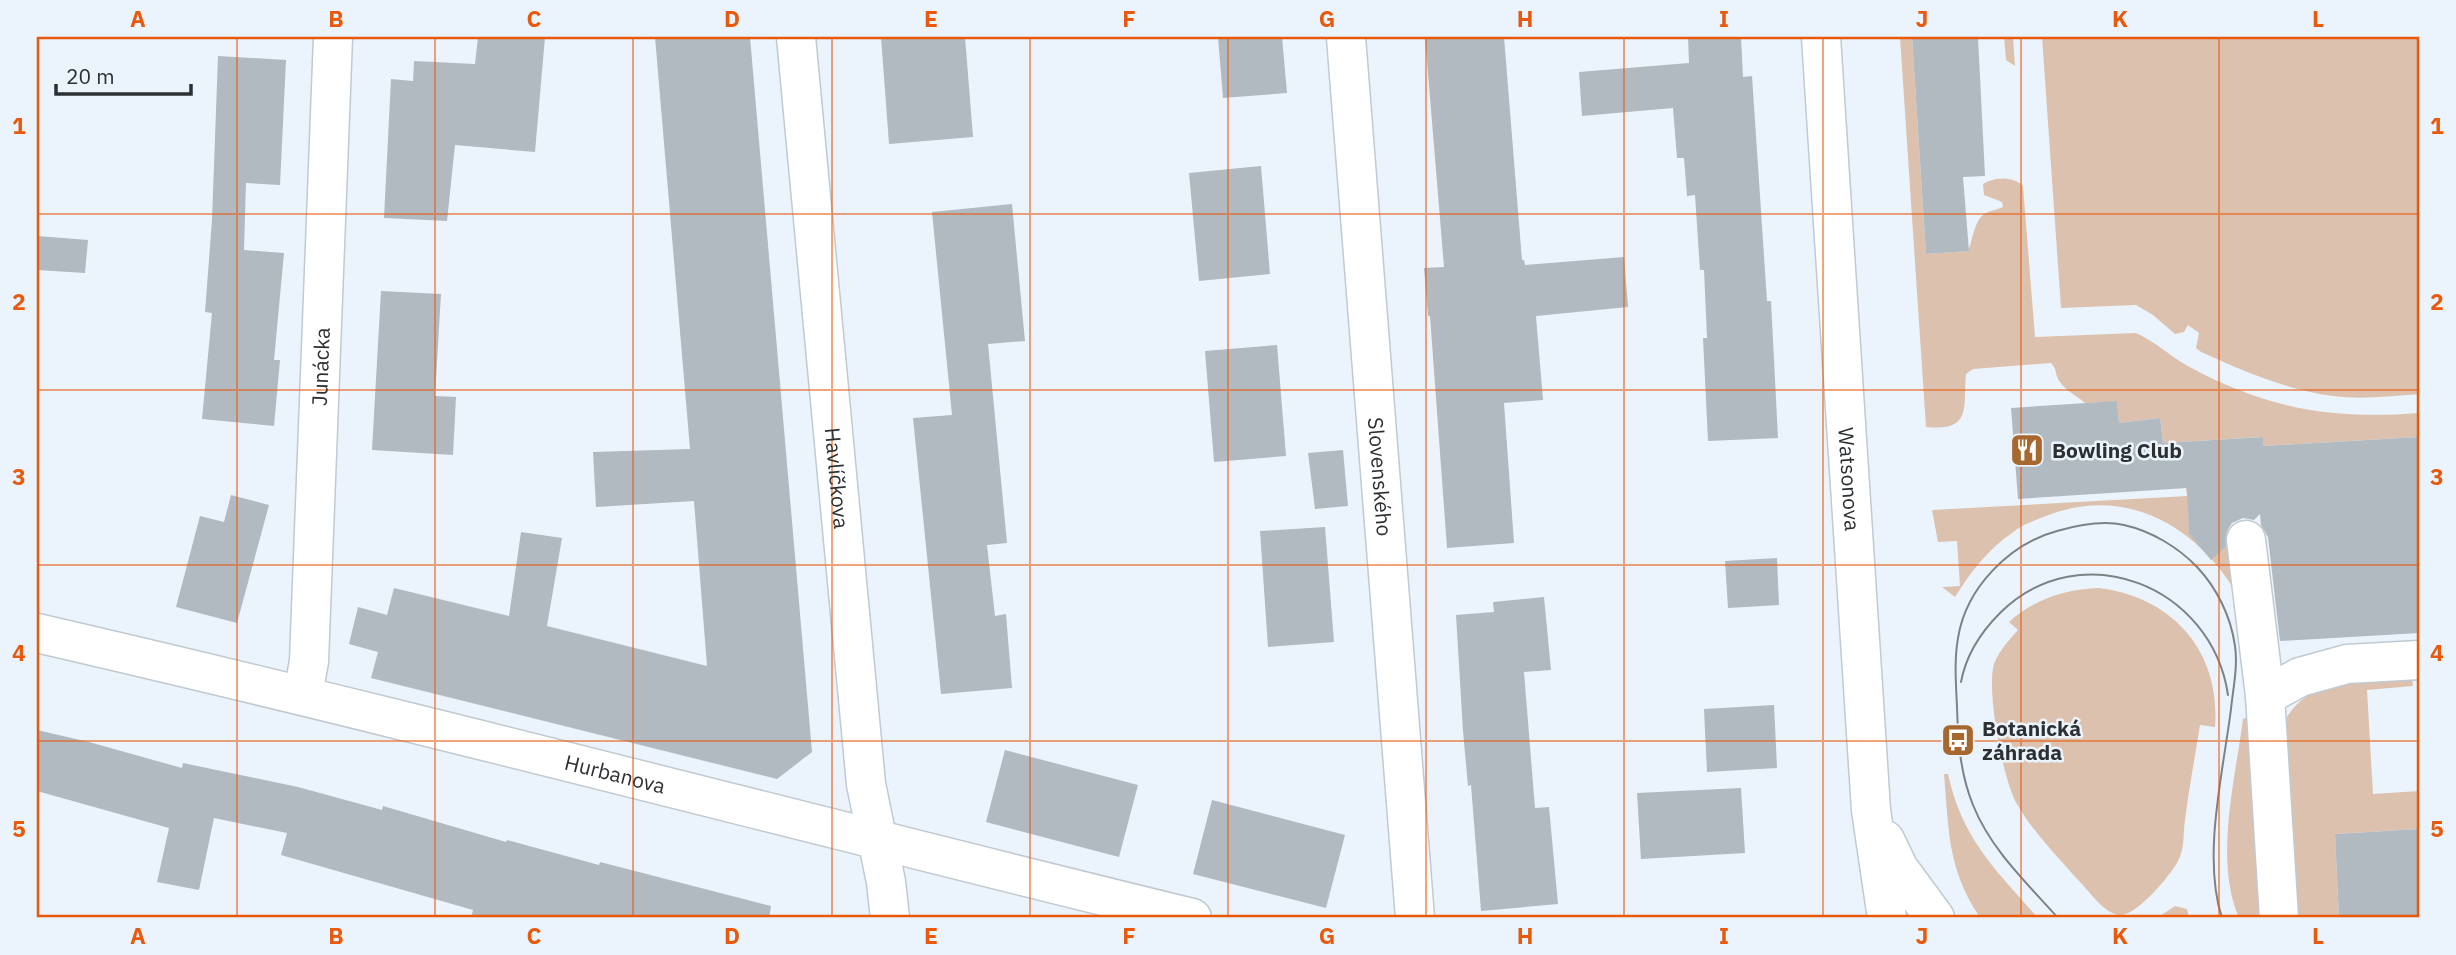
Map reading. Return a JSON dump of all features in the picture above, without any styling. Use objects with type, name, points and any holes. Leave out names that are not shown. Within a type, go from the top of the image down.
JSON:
[{"type":"street","name":"Junácka","points":[[303,695],[309,661],[333,37]]},
{"type":"street","name":"Havlíčkova","points":[[796,37],[866,784],[890,918]]},
{"type":"street","name":"Slovenského","points":[[1346,37],[1415,918]]},
{"type":"street","name":"Watsonova","points":[[1821,37],[1871,810],[1887,918]]},
{"type":"street","points":[[2246,540],[2265,696],[2279,918]]},
{"type":"street","name":"Hurbanova","points":[[37,634],[303,695],[1192,918]]},
{"type":"street","points":[[2265,696],[2300,677],[2347,664],[2419,660]]},
{"type":"street","points":[[1871,810],[1899,869],[1934,918]]},
{"type":"shaded area","points":[[1900,37],[1912,37],[1926,254],[1968,251],[1976,225],[1982,216],[2003,207],[2002,202],[1984,195],[1983,184],[1998,179],[2014,180],[2023,186],[2035,337],[2136,333],[2215,380],[2271,401],[2327,412],[2387,415],[2419,413],[2419,437],[2263,446],[2262,437],[2163,443],[2160,418],[2119,423],[2117,402],[2085,403],[2060,383],[2051,363],[1973,369],[1966,374],[1964,406],[1959,421],[1941,427],[1926,427]]},
{"type":"shaded area","points":[[2004,37],[2013,37],[2015,66],[2006,60]]},
{"type":"shaded area","points":[[2042,37],[2419,37],[2419,394],[2355,398],[2299,389],[2249,373],[2201,352],[2196,348],[2199,333],[2188,325],[2184,332],[2175,334],[2153,315],[2136,305],[2061,308]]},
{"type":"shaded area","points":[[2419,474],[2419,487],[2188,503],[2189,531],[2231,529],[2237,594],[2201,548],[2179,531],[2156,518],[2130,509],[2103,505],[2075,508],[2024,525],[1987,554],[1955,597],[1942,587],[1960,586],[1957,541],[1938,542],[1932,510],[2187,496],[2186,488]]},
{"type":"shaded area","points":[[2099,588],[2125,593],[2170,616],[2187,633],[2200,652],[2210,675],[2215,700],[2215,727],[2200,725],[2180,856],[2153,893],[2136,909],[2121,915],[2109,911],[2097,901],[2045,843],[2017,804],[2001,756],[1992,694],[1994,664],[2001,650],[2018,630],[2009,622],[2040,601],[2075,590]]},
{"type":"shaded area","points":[[2412,678],[2413,686],[2367,690],[2373,794],[2419,791],[2419,829],[2335,834],[2339,918],[2296,918],[2282,727],[2292,710],[2305,697],[2321,689],[2356,681]]},
{"type":"shaded area","points":[[2251,715],[2267,918],[2239,918],[2228,871],[2229,820],[2243,719]]},
{"type":"shaded area","points":[[1944,774],[1948,774],[1962,817],[1982,852],[2038,918],[1980,918],[1961,881],[1951,848]]},
{"type":"shaded area","points":[[2175,906],[2187,909],[2189,918],[2157,918]]},
{"type":"building","points":[[478,37],[545,37],[535,152],[455,145],[447,221],[384,218],[391,79],[413,81],[414,61],[475,64]]},
{"type":"building","points":[[655,37],[750,37],[812,752],[777,779],[371,678],[378,652],[349,644],[358,607],[387,615],[394,588],[509,616],[521,532],[562,538],[547,626],[707,666],[694,501],[596,507],[593,452],[690,449]]},
{"type":"building","points":[[881,37],[965,37],[973,137],[889,144]]},
{"type":"building","points":[[1218,37],[1282,37],[1287,93],[1223,98]]},
{"type":"building","points":[[1425,37],[1504,37],[1522,260],[1525,265],[1624,257],[1628,307],[1536,316],[1543,400],[1504,403],[1514,543],[1447,548],[1424,268],[1444,267]]},
{"type":"building","points":[[1688,37],[1741,37],[1743,77],[1752,76],[1767,301],[1771,301],[1778,438],[1708,441],[1703,338],[1707,338],[1704,270],[1700,270],[1695,195],[1687,196],[1684,158],[1677,158],[1673,108],[1582,116],[1579,72],[1689,63]]},
{"type":"building","points":[[1912,37],[1978,37],[1985,176],[1963,177],[1969,251],[1926,254]]},
{"type":"building","points":[[218,56],[286,60],[280,185],[246,183],[244,250],[284,253],[274,360],[280,360],[274,426],[202,419],[212,313],[205,312],[212,220]]},
{"type":"building","points":[[1261,166],[1270,274],[1199,281],[1189,173]]},
{"type":"building","points":[[1012,204],[1025,341],[988,344],[1007,543],[987,545],[995,616],[1006,614],[1012,688],[941,694],[913,418],[952,415],[932,212]]},
{"type":"building","points":[[37,236],[88,240],[85,273],[37,270]]},
{"type":"building","points":[[381,291],[441,294],[435,396],[456,397],[453,455],[372,450]]},
{"type":"building","points":[[1277,345],[1286,456],[1214,462],[1205,351]]},
{"type":"building","points":[[2117,401],[2119,423],[2160,418],[2163,443],[2263,437],[2263,446],[2419,437],[2419,633],[2280,641],[2268,537],[2261,525],[2260,514],[2254,520],[2243,518],[2232,523],[2226,532],[2225,547],[2211,560],[2189,534],[2187,488],[2018,499],[2011,408]]},
{"type":"building","points":[[1343,450],[1348,506],[1315,509],[1308,453]]},
{"type":"building","points":[[231,495],[269,505],[237,623],[176,607],[200,516],[224,522]]},
{"type":"building","points":[[1325,527],[1334,642],[1268,647],[1260,531]]},
{"type":"building","points":[[1777,558],[1779,605],[1728,608],[1725,561]]},
{"type":"building","points":[[1544,597],[1551,670],[1524,672],[1535,808],[1549,807],[1558,904],[1481,911],[1471,785],[1468,786],[1463,731],[1456,615],[1494,612],[1493,602]]},
{"type":"building","points":[[1774,705],[1777,768],[1707,772],[1704,709]]},
{"type":"building","points":[[37,730],[182,768],[183,763],[298,787],[382,810],[383,806],[506,842],[507,840],[599,865],[600,862],[771,906],[769,918],[471,918],[473,910],[281,855],[287,833],[214,818],[199,890],[157,882],[169,828],[37,791]]},
{"type":"building","points":[[1005,750],[1138,785],[1119,857],[986,822]]},
{"type":"building","points":[[1741,788],[1745,853],[1641,859],[1637,793]]},
{"type":"building","points":[[1212,800],[1345,835],[1326,908],[1193,874]]},
{"type":"building","points":[[2419,829],[2419,918],[2339,918],[2335,834]]},
{"type":"tram line","points":[[2058,918],[2000,851],[1973,805],[1962,769],[1959,745],[1957,647],[1970,602],[1992,571],[2007,557],[2039,537],[2099,523],[2124,525],[2144,531],[2181,553],[2211,584],[2230,624],[2235,646],[2236,670],[2214,842],[2216,894],[2222,918]]},
{"type":"tram line","points":[[1961,682],[1966,663],[1986,628],[2000,613],[2032,589],[2068,577],[2104,575],[2138,583],[2170,600],[2197,625],[2217,657],[2228,695]]},
{"type":"place","name":"Bowling Club","points":[[2027,450]]},
{"type":"place","name":"Botanická záhrada","points":[[1958,740]]}]
